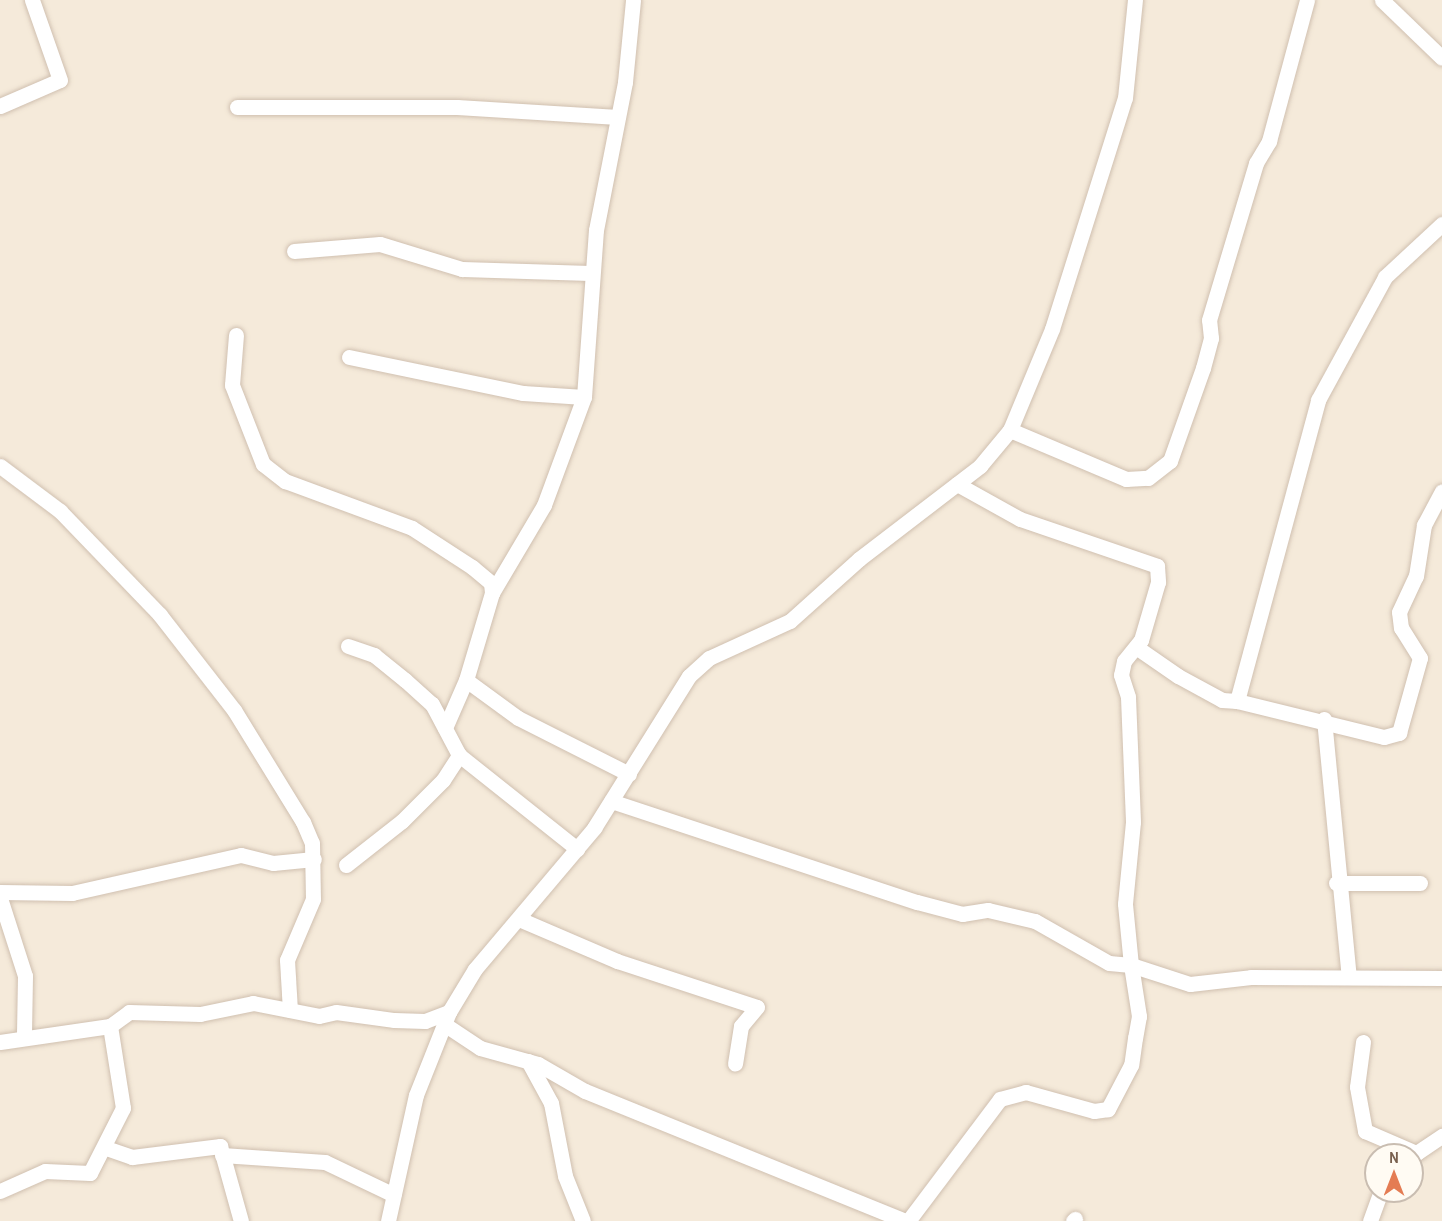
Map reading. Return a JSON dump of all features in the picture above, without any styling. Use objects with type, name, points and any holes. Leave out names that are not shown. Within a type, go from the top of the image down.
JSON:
[{"type":"street","points":[[0,106],[60,80],[32,0]]},
{"type":"street","points":[[445,728],[466,680],[492,593],[544,505],[584,397],[591,359],[591,273],[618,117],[633,0]]},
{"type":"street","points":[[388,1221],[416,1095],[446,1018],[475,969],[577,849],[629,774],[665,709],[709,658],[790,621],[957,484],[1010,430],[1052,329],[1125,98],[1135,0]]},
{"type":"street","points":[[1010,430],[1126,479],[1148,478],[1170,460],[1203,368],[1211,338],[1209,320],[1256,163],[1269,141],[1307,0]]},
{"type":"street","points":[[1382,0],[1442,58]]},
{"type":"street","points":[[237,107],[457,107],[618,117]]},
{"type":"street","points":[[1237,701],[1318,400],[1385,277],[1442,224]]},
{"type":"street","points":[[294,251],[380,244],[462,269],[591,273]]},
{"type":"street","points":[[236,335],[232,385],[263,464],[285,481],[412,528],[472,567],[491,583],[492,593]]},
{"type":"street","points":[[349,357],[522,393],[584,397]]},
{"type":"street","points":[[0,466],[60,511],[160,615],[271,766],[303,822],[314,859],[313,899],[287,960],[291,1010]]},
{"type":"street","points":[[0,1042],[24,1035],[110,1026],[129,1012],[200,1014],[253,1003],[291,1010],[425,1021],[446,1018],[480,1048],[528,1060],[585,1091],[906,1221],[1000,1099],[1026,1092],[1094,1111],[1108,1109],[1131,1065],[1139,1016],[1125,904],[1133,822],[1128,697],[1121,675],[1136,646],[1158,582],[1157,566],[1029,522],[957,484]]},
{"type":"street","points":[[1136,646],[1178,676],[1222,700],[1324,719],[1384,737],[1400,733],[1420,658],[1401,628],[1400,612],[1416,576],[1424,525],[1442,490]]},
{"type":"street","points":[[348,646],[374,655],[405,680],[432,704],[459,755],[577,849]]},
{"type":"street","points":[[466,680],[518,718],[629,774]]},
{"type":"street","points":[[1324,719],[1336,884],[1344,901],[1349,977]]},
{"type":"street","points":[[346,865],[402,821],[443,780],[459,755]]},
{"type":"street","points":[[611,801],[917,902],[962,914],[988,910],[1035,921],[1109,963],[1131,964],[1190,984],[1349,977],[1442,978]]},
{"type":"street","points":[[0,892],[72,893],[240,855],[273,863],[314,859]]},
{"type":"street","points":[[1336,884],[1420,883]]},
{"type":"street","points":[[0,898],[25,976],[24,1035]]},
{"type":"street","points":[[519,919],[617,961],[757,1007],[741,1026],[735,1064]]},
{"type":"street","points":[[425,1021],[436,1041]]},
{"type":"street","points":[[0,1191],[45,1171],[90,1173],[106,1148],[123,1108],[110,1026]]},
{"type":"street","points":[[1363,1042],[1357,1087],[1365,1131],[1391,1143]]},
{"type":"street","points":[[528,1060],[551,1103],[565,1176],[582,1221]]},
{"type":"street","points":[[1424,1148],[1442,1136]]},
{"type":"street","points":[[106,1148],[132,1157],[220,1146],[242,1221]]},
{"type":"street","points":[[222,1155],[325,1162],[393,1195]]},
{"type":"street","points":[[1370,1221],[1377,1203]]},
{"type":"shaded area","points":[[0,0],[1442,0],[1442,1221],[0,1221]]}]
